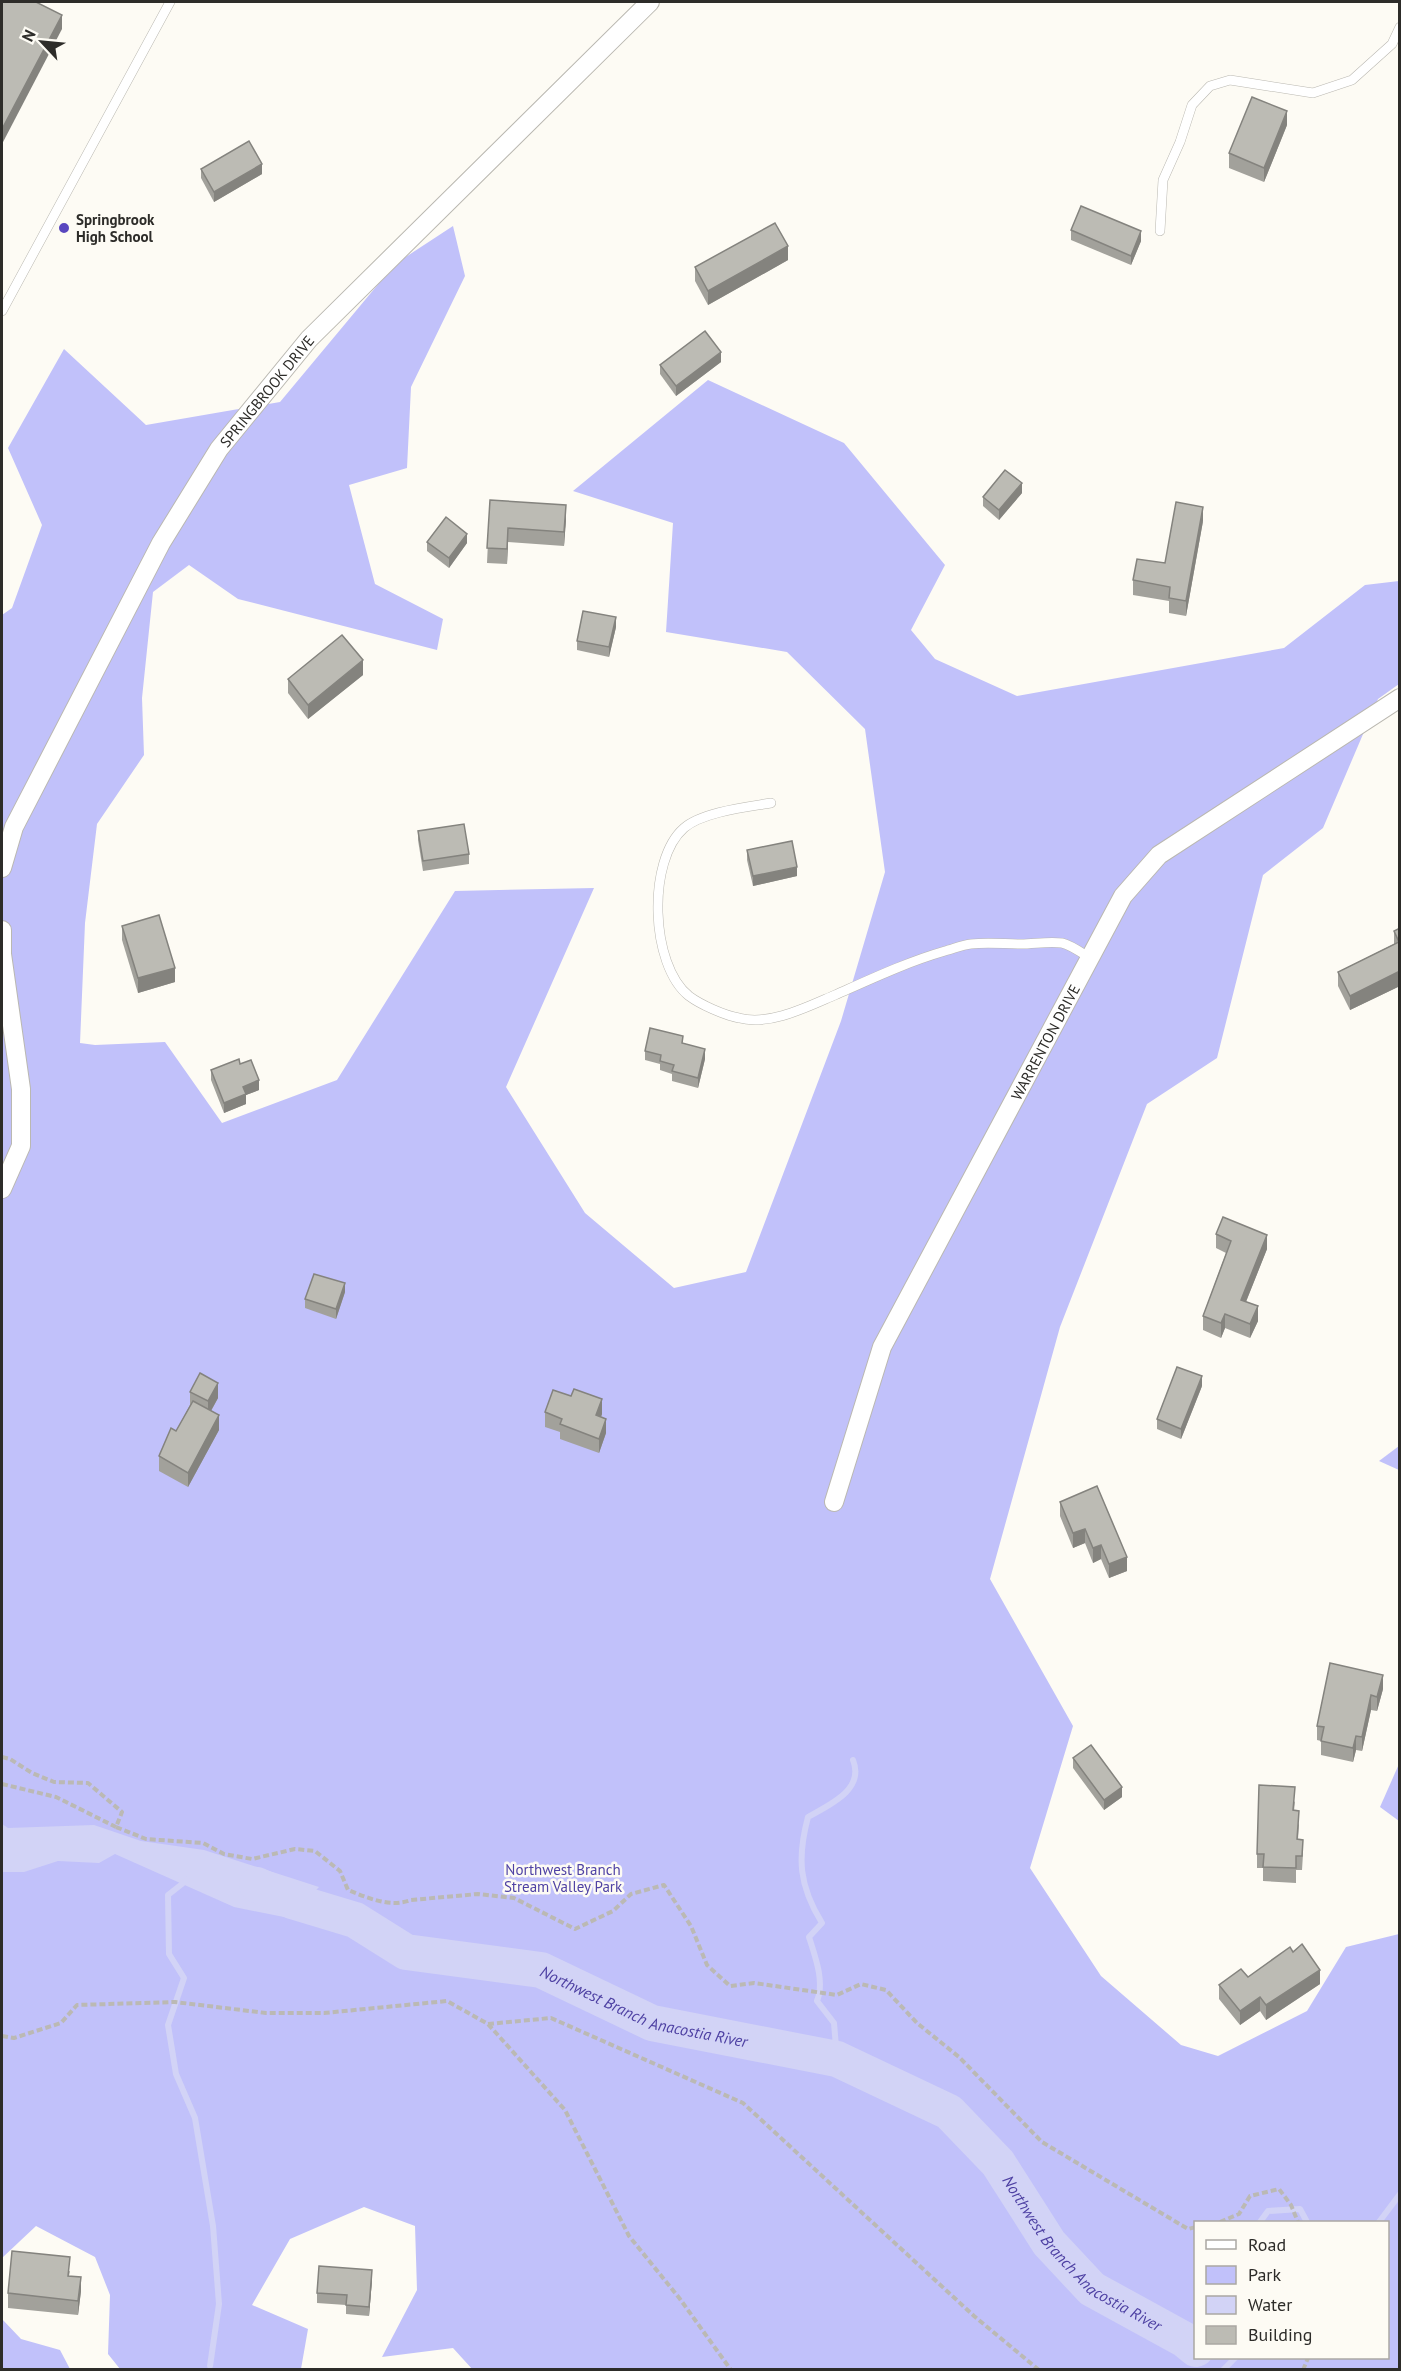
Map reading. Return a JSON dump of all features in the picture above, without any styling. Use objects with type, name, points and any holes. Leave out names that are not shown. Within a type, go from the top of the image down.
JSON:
[{"type":"street","name":"SPRINGBROOK DRIVE","points":[[2,868],[14,827],[161,543],[219,449],[309,339],[650,2]]},
{"type":"street","name":"WARRENTON DRIVE","points":[[834,1502],[882,1347],[1123,897],[1159,855],[1400,698]]},
{"type":"street","points":[[2,930],[3,954],[21,1089],[21,1146],[2,1189]]},
{"type":"lane","points":[[2,311],[170,2]]},
{"type":"lane","points":[[1160,231],[1163,180],[1180,142],[1192,105],[1210,86],[1230,80],[1313,93],[1352,80],[1392,44],[1400,27]]},
{"type":"lane","points":[[771,803],[717,813],[686,826],[674,839],[665,856],[659,885],[658,915],[664,952],[671,973],[688,996],[712,1008],[740,1018],[763,1019],[799,1010],[934,954],[970,944],[1064,943],[1090,958]]},
{"type":"path","points":[[2,1757],[54,1782],[88,1783],[122,1812],[116,1827]]},
{"type":"path","points":[[2,1784],[56,1797],[116,1827],[146,1839],[203,1843],[224,1854],[252,1859],[306,1848],[315,1851],[340,1871],[348,1890],[385,1903],[401,1904],[411,1900],[478,1894],[514,1898],[575,1929],[613,1911],[631,1894],[664,1885],[691,1926],[707,1965],[730,1986],[754,1983],[837,1995],[861,1984],[886,1990],[917,2023],[959,2057],[1042,2142],[1188,2229],[1194,2228]]},
{"type":"path","points":[[2,2036],[14,2038],[61,2024],[77,2005],[176,2002],[266,2013],[324,2013],[447,2001],[488,2024],[565,2110],[629,2236],[680,2299],[731,2370]]},
{"type":"path","points":[[488,2024],[551,2018],[743,2103],[966,2308],[1039,2370]]},
{"type":"path","points":[[1224,2221],[1239,2214],[1250,2196],[1279,2189],[1292,2205],[1297,2221]]},
{"type":"green space","name":"Northwest Branch Stream Valley Park","points":[[453,226],[465,276],[411,387],[407,468],[349,485],[375,584],[443,619],[437,650],[238,599],[189,565],[153,592],[142,698],[144,755],[97,824],[85,923],[80,1043],[95,1045],[165,1042],[222,1123],[337,1080],[455,891],[594,888],[506,1087],[585,1213],[674,1288],[746,1272],[841,1021],[885,872],[865,729],[787,652],[666,632],[673,523],[573,491],[708,380],[844,443],[945,565],[911,630],[935,659],[1017,696],[1284,648],[1365,585],[1399,581],[1399,684],[1378,699],[1323,828],[1263,875],[1217,1058],[1147,1104],[1060,1327],[990,1579],[1073,1726],[1030,1868],[1101,1976],[1181,2045],[1218,2056],[1307,2011],[1346,1947],[1399,1934],[1399,2369],[473,2370],[453,2348],[382,2357],[417,2290],[415,2226],[364,2207],[290,2239],[252,2305],[308,2329],[301,2369],[120,2369],[108,2354],[110,2295],[95,2257],[36,2226],[2,2258],[2,615],[12,608],[42,525],[8,448],[64,349],[146,425],[280,402],[395,264]]},
{"type":"green space","points":[[1399,1446],[1399,1470],[1379,1461]]},
{"type":"green space","points":[[1399,1764],[1399,1821],[1380,1807]]},
{"type":"green space","points":[[2,2319],[21,2339],[60,2350],[70,2369],[2,2369]]},
{"type":"water","points":[[2,1824],[8,1828],[94,1825],[141,1841],[204,1850],[319,1887],[289,1918],[234,1907],[115,1854],[99,1863],[58,1861],[24,1872],[2,1872]]},
{"type":"building","points":[[2,2],[36,2],[62,15],[2,129]]},
{"type":"building","points":[[1252,97],[1287,111],[1264,168],[1229,153]]},
{"type":"building","points":[[249,141],[262,164],[214,192],[201,169]]},
{"type":"building","points":[[1081,206],[1141,231],[1131,256],[1071,230]]},
{"type":"building","points":[[775,223],[788,246],[708,291],[695,267]]},
{"type":"building","points":[[705,331],[721,352],[676,386],[660,365]]},
{"type":"building","points":[[1005,470],[1022,483],[999,510],[983,497]]},
{"type":"building","points":[[490,500],[566,505],[564,532],[508,528],[507,549],[487,548]]},
{"type":"building","points":[[1176,502],[1203,507],[1186,601],[1169,598],[1170,587],[1133,580],[1137,559],[1165,563]]},
{"type":"building","points":[[446,517],[467,534],[449,558],[427,542]]},
{"type":"building","points":[[583,611],[616,617],[609,647],[577,641]]},
{"type":"building","points":[[342,635],[363,660],[308,705],[288,679]]},
{"type":"building","points":[[464,824],[469,854],[423,861],[418,831]]},
{"type":"building","points":[[792,841],[797,867],[753,876],[747,850]]},
{"type":"building","points":[[159,915],[175,968],[138,978],[122,926]]},
{"type":"building","points":[[1400,928],[1400,971],[1350,996],[1338,972],[1399,942],[1394,931]]},
{"type":"building","points":[[650,1028],[683,1036],[682,1043],[705,1049],[698,1078],[672,1071],[674,1065],[660,1061],[661,1055],[645,1051]]},
{"type":"building","points":[[239,1059],[240,1064],[251,1060],[259,1080],[243,1087],[246,1094],[224,1103],[211,1070]]},
{"type":"building","points":[[1223,1217],[1267,1235],[1241,1300],[1258,1306],[1250,1324],[1225,1314],[1221,1323],[1203,1316],[1231,1241],[1216,1234]]},
{"type":"building","points":[[314,1274],[345,1283],[336,1309],[305,1299]]},
{"type":"building","points":[[1177,1367],[1202,1376],[1181,1429],[1157,1419]]},
{"type":"building","points":[[200,1373],[218,1383],[208,1401],[190,1392]]},
{"type":"building","points":[[574,1389],[602,1399],[596,1415],[606,1419],[599,1439],[560,1424],[562,1419],[545,1412],[553,1390],[571,1396]]},
{"type":"building","points":[[193,1401],[219,1415],[188,1473],[159,1456],[171,1428],[176,1431]]},
{"type":"building","points":[[1097,1486],[1127,1557],[1109,1564],[1101,1545],[1093,1548],[1085,1529],[1073,1533],[1060,1502]]},
{"type":"building","points":[[1330,1663],[1383,1675],[1377,1697],[1371,1695],[1362,1737],[1356,1736],[1353,1748],[1321,1741],[1324,1727],[1317,1726]]},
{"type":"building","points":[[1091,1745],[1122,1787],[1104,1800],[1073,1758]]},
{"type":"building","points":[[1259,1785],[1295,1787],[1293,1810],[1299,1811],[1297,1839],[1303,1840],[1302,1856],[1296,1856],[1296,1868],[1263,1867],[1264,1854],[1257,1854]]},
{"type":"building","points":[[1302,1944],[1320,1970],[1266,2005],[1260,1997],[1240,2011],[1219,1985],[1241,1969],[1248,1977],[1290,1947],[1293,1952]]},
{"type":"building","points":[[12,2251],[70,2257],[68,2276],[81,2277],[78,2301],[8,2293]]},
{"type":"building","points":[[319,2266],[372,2270],[369,2307],[346,2305],[347,2295],[317,2293]]},
{"type":"waterway","points":[[837,2059],[834,2023],[817,2001],[820,1977],[809,1937],[822,1923],[814,1910],[805,1884],[802,1872],[802,1846],[808,1817],[835,1802],[850,1788],[855,1771],[853,1760]]},
{"type":"waterway","points":[[187,1880],[168,1895],[169,1954],[184,1978],[168,2025],[176,2074],[195,2118],[213,2226],[219,2304],[210,2366]]},
{"type":"waterway","name":"Northwest Branch Anacostia River","points":[[257,1885],[292,1901],[355,1920],[406,1952],[541,1970],[652,2023],[837,2059],[949,2112],[998,2163],[1049,2243],[1092,2289],[1185,2340],[1194,2347]]},
{"type":"waterway","points":[[1380,2221],[1400,2194]]},
{"type":"waterway","points":[[1261,2221],[1268,2211],[1300,2209],[1306,2221]]},
{"type":"waterway","points":[[1223,2370],[1234,2359]]},
{"type":"place","name":"Springbrook High School","points":[[64,228]]}]
